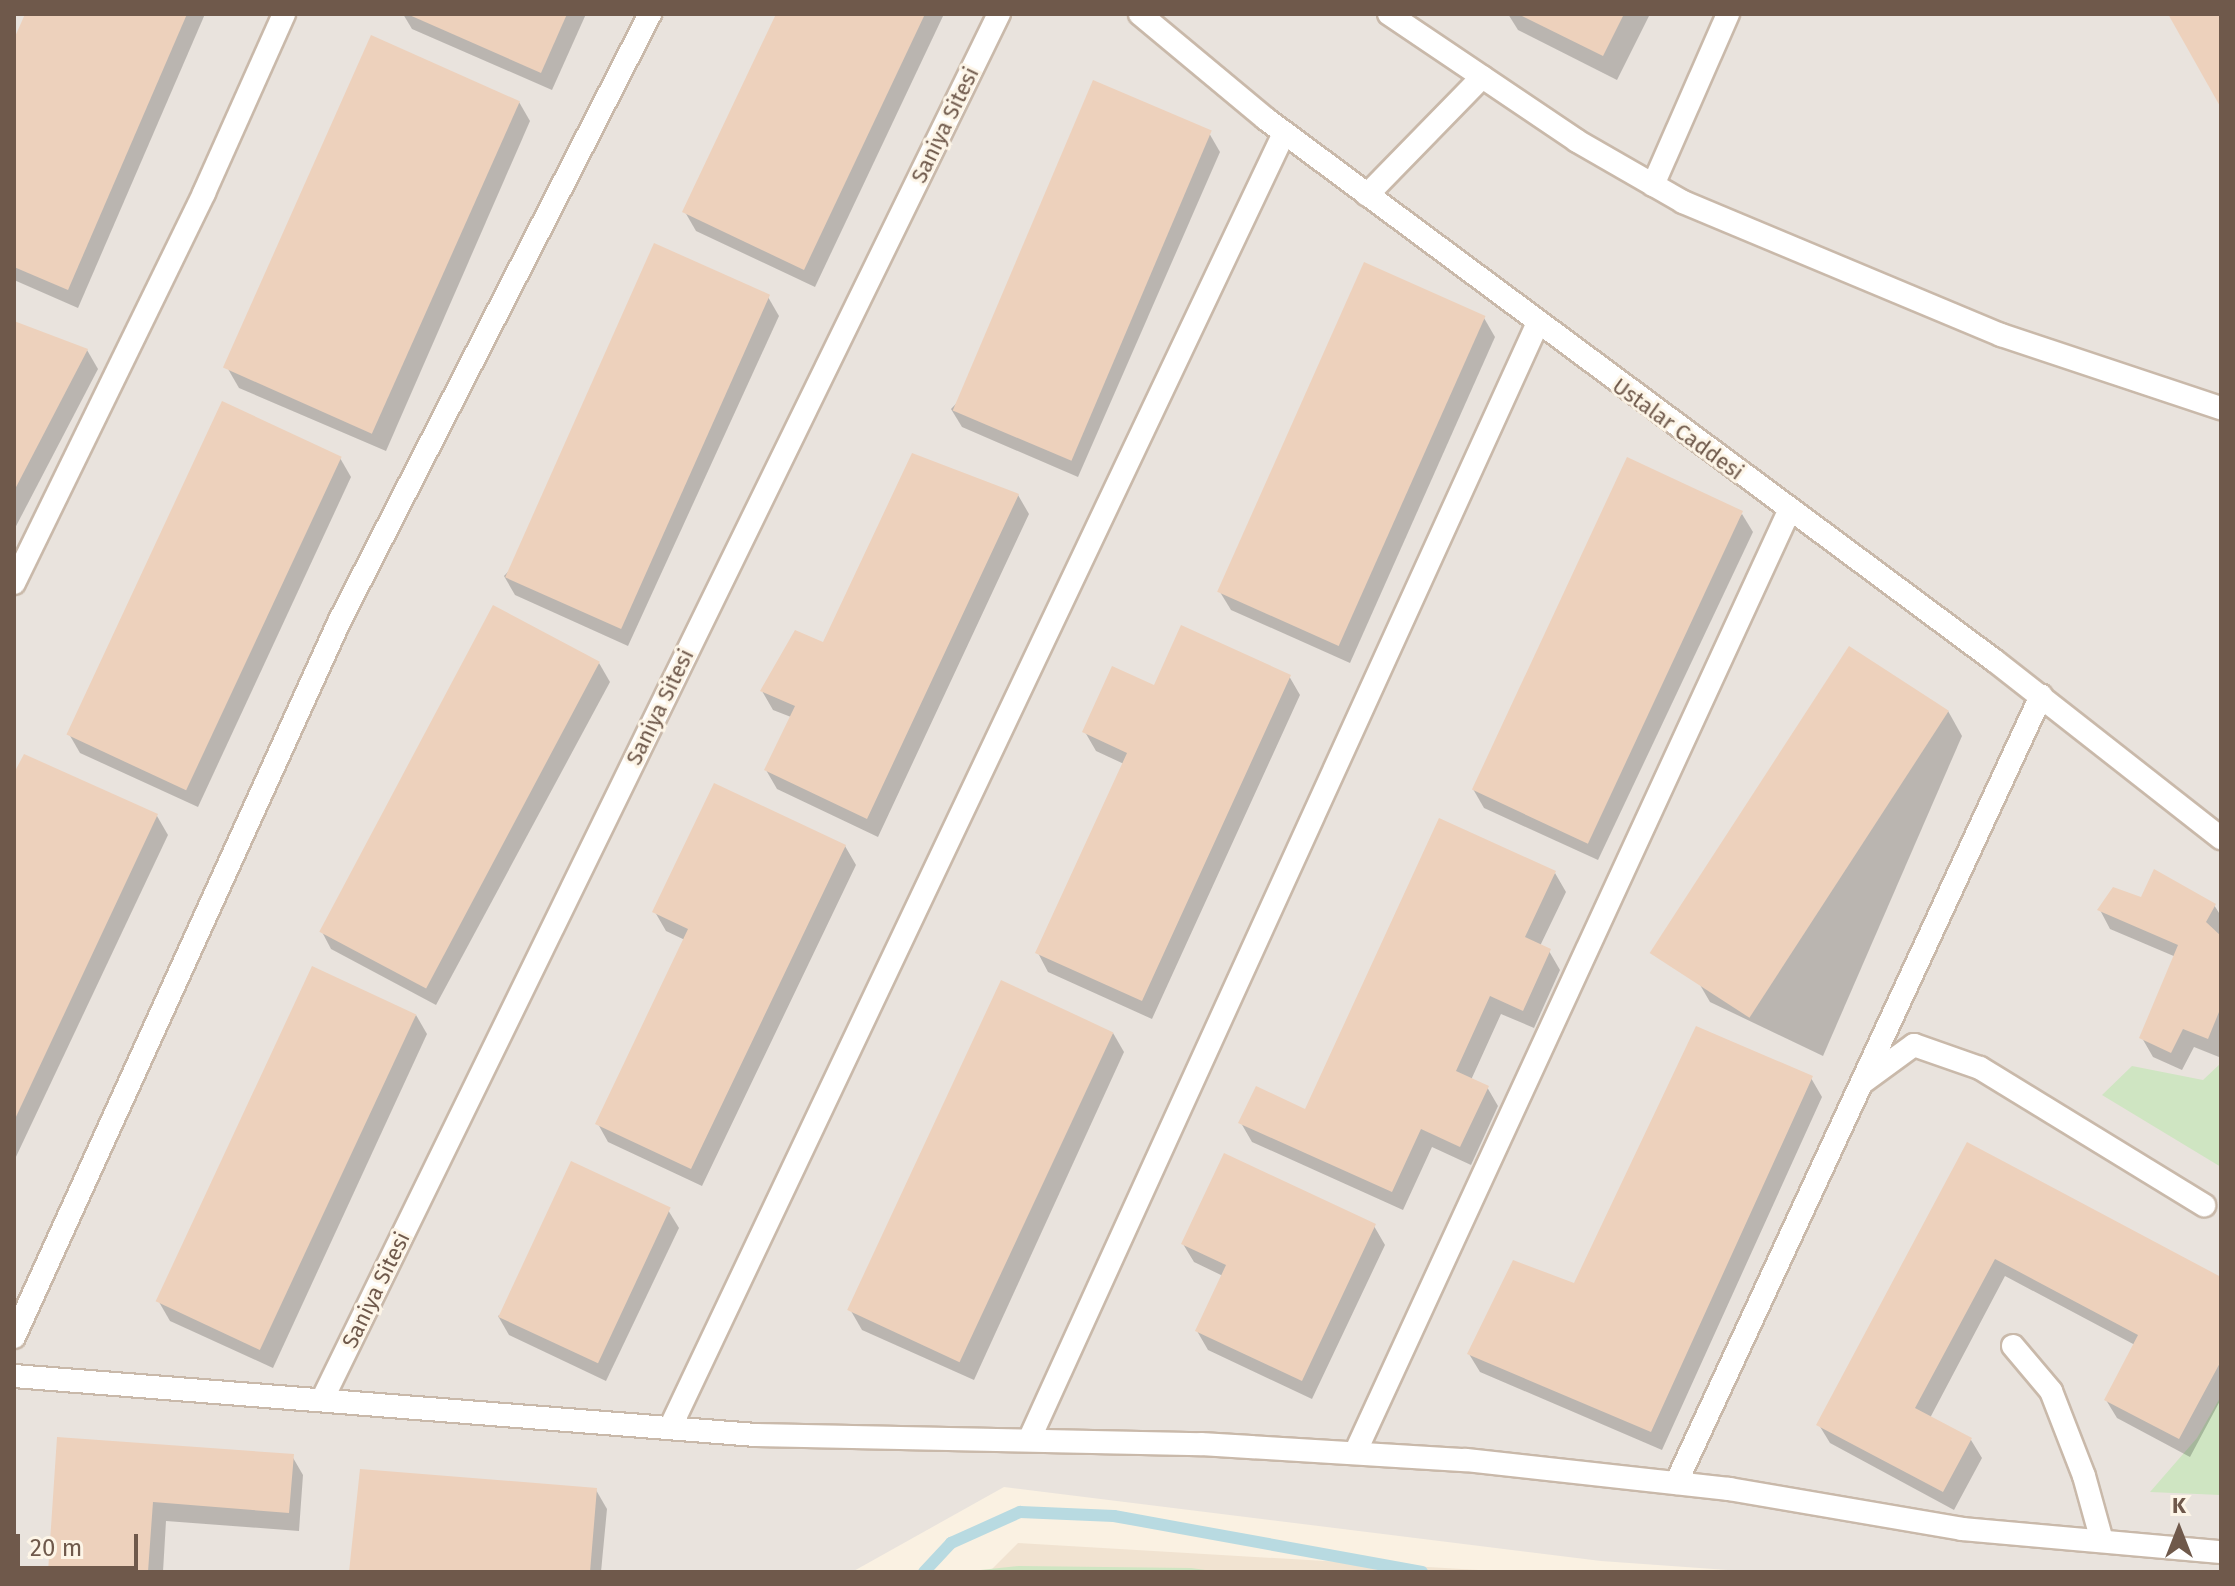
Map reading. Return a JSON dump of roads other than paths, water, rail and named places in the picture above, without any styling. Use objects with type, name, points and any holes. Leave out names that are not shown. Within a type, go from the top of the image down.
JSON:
[{"type":"lane","points":[[14,583],[204,193],[284,14]]},
{"type":"lane","points":[[14,1337],[340,620],[650,14]]},
{"type":"lane","name":"Saniya Sitesi","points":[[322,1400],[999,14]]},
{"type":"lane","name":"Ustalar Caddesi","points":[[1140,14],[1284,133],[1537,325],[2041,696],[2221,838]]},
{"type":"lane","points":[[1653,185],[1728,14]]},
{"type":"lane","points":[[1397,16],[1482,77],[1683,202],[2001,335],[2221,408]]},
{"type":"lane","points":[[1367,195],[1482,77]]},
{"type":"lane","points":[[670,1428],[1284,133]]},
{"type":"lane","points":[[1029,1440],[1537,325]]},
{"type":"lane","points":[[1355,1453],[1789,511]]},
{"type":"lane","points":[[1676,1483],[2041,696]]},
{"type":"lane","points":[[1862,1082],[1914,1045],[1980,1068],[2204,1205]]},
{"type":"lane","points":[[2013,1346],[2051,1391],[2084,1476],[2102,1541]]},
{"type":"lane","points":[[14,1376],[670,1428],[1355,1453],[1676,1483],[1962,1529],[2221,1552]]},
{"type":"waterway","points":[[924,1572],[951,1543],[1020,1512],[1114,1516],[1422,1572]]}]
